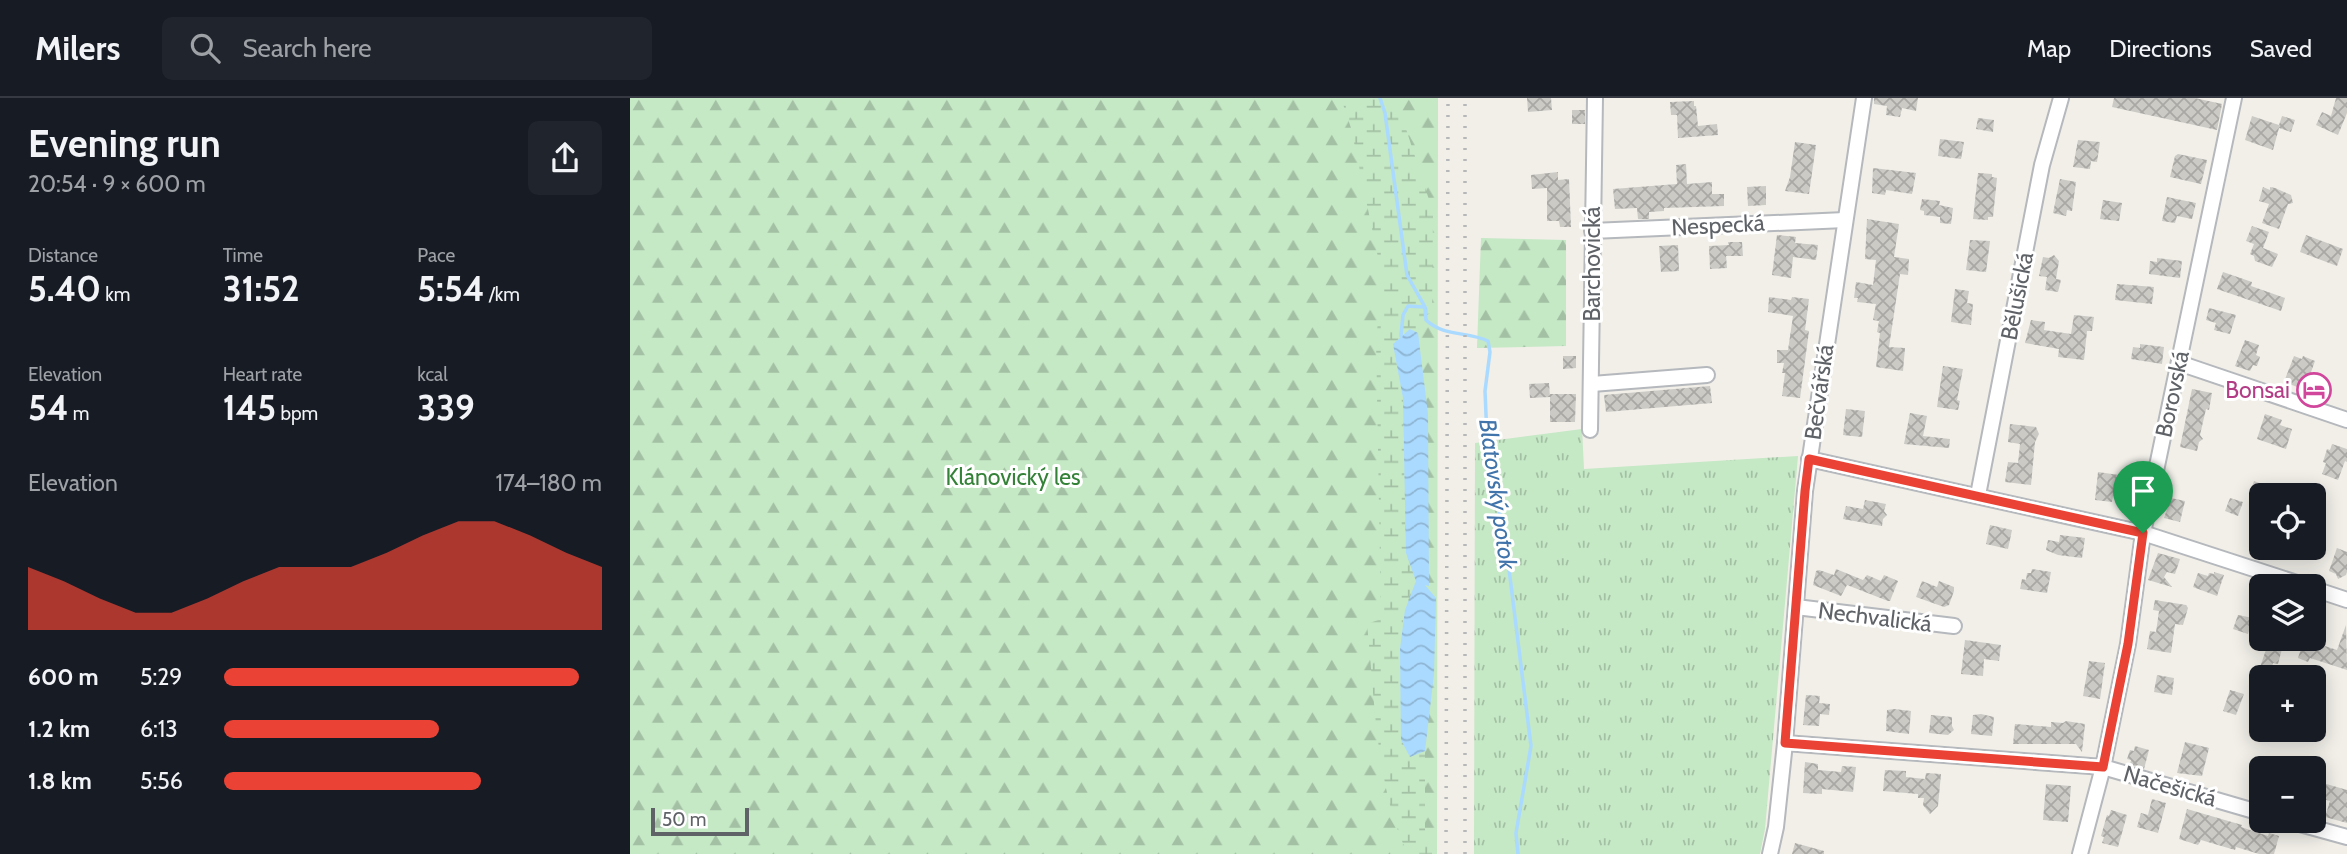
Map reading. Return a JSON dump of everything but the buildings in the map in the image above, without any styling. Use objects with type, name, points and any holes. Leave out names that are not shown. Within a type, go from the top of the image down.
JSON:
[{"type":"street","name":"Barchovická","points":[[1590,430],[1595,98]]},
{"type":"street","name":"Bečvářská","points":[[1770,854],[1776,827],[1785,743],[1809,459],[1864,98]]},
{"type":"street","name":"Bělušická","points":[[1978,495],[2042,165],[2061,98]]},
{"type":"street","name":"Borovská","points":[[2080,854],[2103,767],[2128,644],[2143,533],[2235,98]]},
{"type":"street","name":"Nespecká","points":[[1592,231],[1845,220]]},
{"type":"street","points":[[2179,363],[2347,420]]},
{"type":"street","points":[[1592,384],[1707,375]]},
{"type":"street","points":[[1809,459],[2143,533],[2269,574]]},
{"type":"street","points":[[2326,593],[2347,600]]},
{"type":"street","name":"Nechvalická","points":[[1796,607],[1954,626]]},
{"type":"street","name":"Načešická","points":[[1785,743],[2103,767],[2249,810]]},
{"type":"street","points":[[2326,832],[2347,838]]},
{"type":"green space","name":"Klánovický les","points":[[630,98],[1438,98],[1437,854],[630,854]],"holes":[[[1428,414],[1428,585],[1403,439]]]},
{"type":"green space","points":[[1341,98],[1396,98],[1433,212],[1432,312],[1417,321],[1418,333],[1410,329],[1393,344],[1403,398],[1406,552],[1416,581],[1406,607],[1400,665],[1410,757],[1425,751],[1425,835],[1432,843],[1432,854],[1408,854],[1389,800],[1378,742],[1367,624],[1381,619],[1376,336],[1384,286],[1351,128]]},
{"type":"green space","points":[[1481,238],[1566,240],[1566,346],[1477,348]]},
{"type":"green space","points":[[1582,429],[1584,469],[1798,456],[1765,829],[1760,854],[1474,854],[1475,443]]},
{"type":"water","points":[[1410,329],[1418,333],[1428,414],[1429,586],[1425,585],[1436,598],[1434,674],[1425,751],[1410,757],[1401,740],[1400,649],[1405,610],[1416,581],[1406,553],[1403,398],[1393,344]]},
{"type":"waterway","name":"Blatovský potok","points":[[1380,98],[1385,113],[1407,275],[1425,307],[1426,320],[1440,329],[1488,341],[1490,352],[1485,391],[1488,461],[1505,537],[1531,746],[1516,833],[1518,854]]},
{"type":"waterway","points":[[1401,336],[1403,315],[1408,306],[1424,307]]},
{"type":"railway","points":[[1446,854],[1448,98]]},
{"type":"railway","points":[[1465,98],[1465,854]]},
{"type":"place","name":"Bonsai","points":[[2314,390]]},
{"type":"route","points":[[1809,459],[2143,533],[2128,644],[2103,767],[1785,743],[1809,459]]}]
